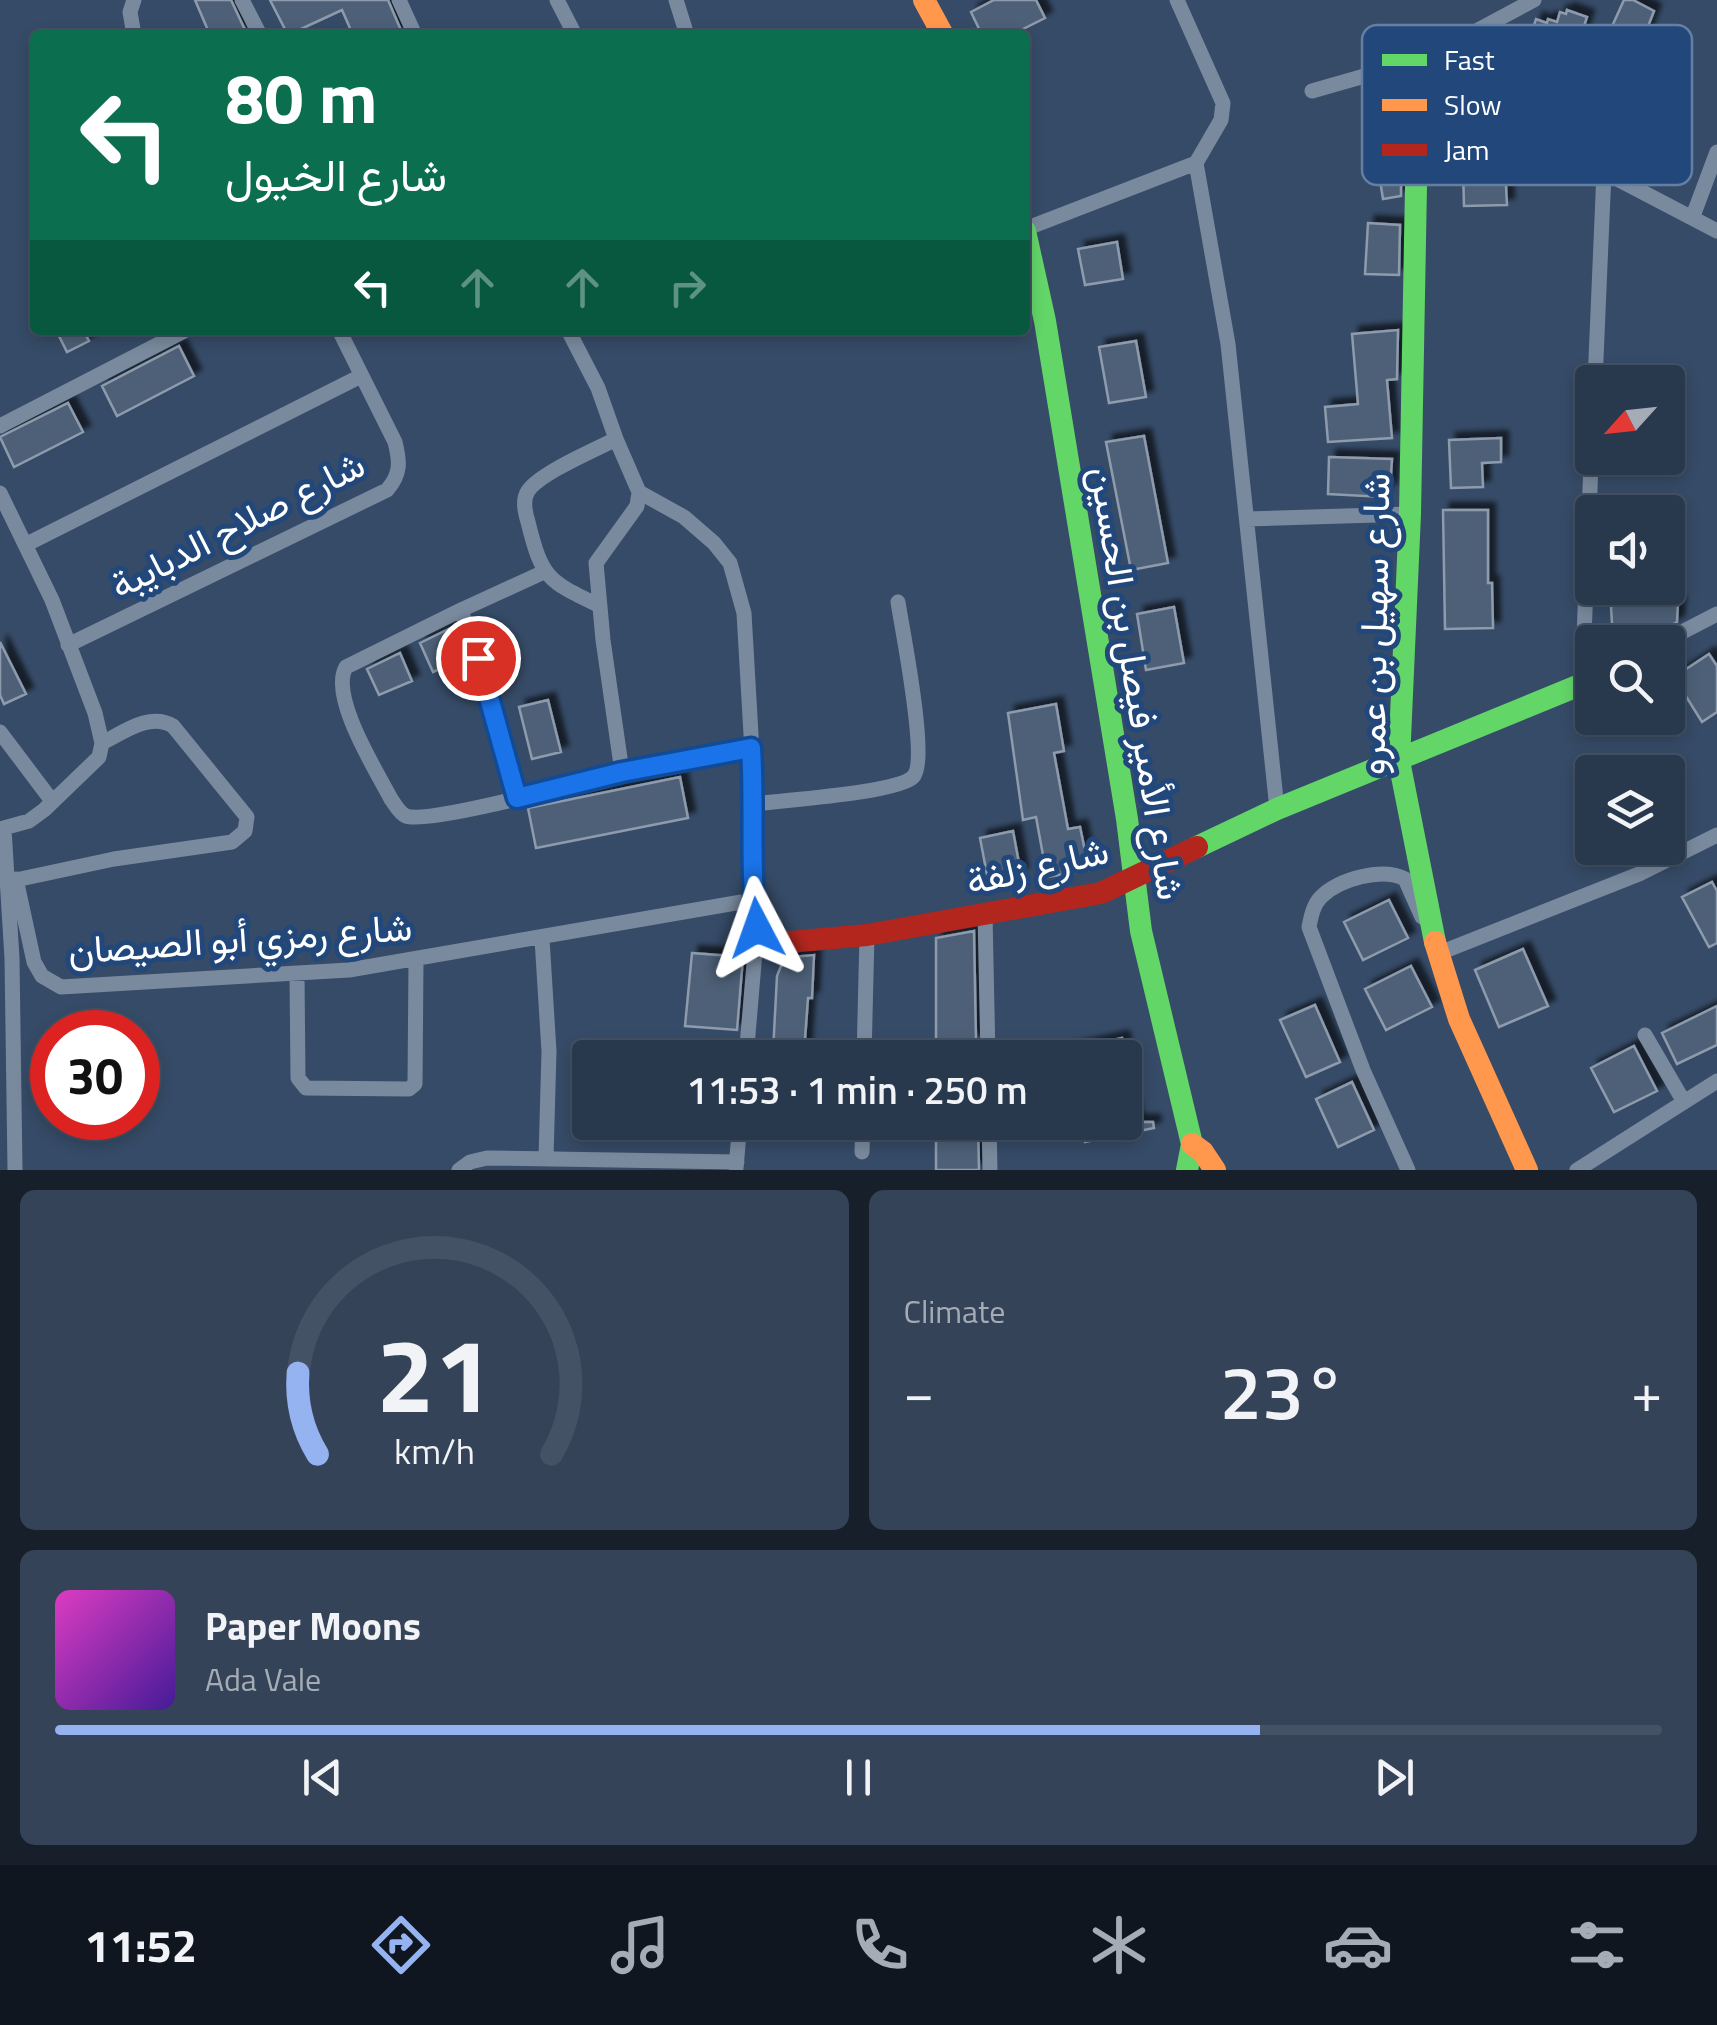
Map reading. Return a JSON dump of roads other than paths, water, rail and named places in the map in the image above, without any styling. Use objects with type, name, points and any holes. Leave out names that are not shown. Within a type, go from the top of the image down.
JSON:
[{"type":"street","points":[[133,30],[130,12],[134,0]]},
{"type":"street","points":[[242,0],[257,30]]},
{"type":"street","points":[[399,0],[413,30]]},
{"type":"street","points":[[558,0],[572,30]]},
{"type":"street","points":[[676,0],[685,30]]},
{"type":"street","points":[[924,0],[939,30]]},
{"type":"street","points":[[1030,228],[1196,163],[1221,120],[1223,103],[1177,0]]},
{"type":"street","points":[[1476,25],[1504,7],[1534,0]]},
{"type":"street","points":[[1312,91],[1362,77]]},
{"type":"street","points":[[1693,216],[1717,152]]},
{"type":"street","points":[[1196,163],[1228,344],[1277,809]]},
{"type":"street","name":"شارع سهيل بن عمرو","points":[[1416,185],[1410,514],[1399,761],[1434,946],[1459,1019],[1526,1170]]},
{"type":"street","points":[[1596,365],[1603,185]]},
{"type":"street","points":[[1630,185],[1717,231]]},
{"type":"street","name":"شارع الأمير فيصل بن الحسين","points":[[1030,254],[1127,819],[1141,931],[1192,1144],[1187,1170]]},
{"type":"street","points":[[0,426],[176,335]]},
{"type":"street","name":"شارع صلاح الدبايبة","points":[[68,645],[387,490],[396,479],[400,461],[395,442],[341,335]]},
{"type":"street","points":[[571,335],[598,388],[638,492],[632,514],[596,563],[622,772]]},
{"type":"street","points":[[25,545],[360,376]]},
{"type":"street","points":[[600,606],[559,586],[544,572],[525,513],[525,497],[542,479],[616,439]]},
{"type":"street","points":[[1588,625],[1591,475]]},
{"type":"street","points":[[0,492],[52,600],[102,743],[99,757],[52,801],[28,820],[2,829],[12,880],[14,1170]]},
{"type":"street","points":[[638,492],[684,518],[714,543],[730,562],[738,585],[747,633],[754,804],[753,900],[757,945],[748,1040]]},
{"type":"street","points":[[1247,519],[1410,514]]},
{"type":"street","points":[[544,572],[346,667],[341,675],[345,701],[364,746],[399,810],[410,817],[751,748]]},
{"type":"street","points":[[754,804],[894,786],[913,777],[918,770],[917,719],[898,602]]},
{"type":"street","points":[[461,610],[517,798]]},
{"type":"street","points":[[1685,631],[1717,614]]},
{"type":"street","name":"شارع زلفة","points":[[757,945],[868,935],[1084,898],[1277,809],[1575,688]]},
{"type":"street","points":[[12,880],[114,859],[232,842],[246,831],[248,817],[174,726],[163,720],[140,723],[102,743]]},
{"type":"street","points":[[0,732],[52,801]]},
{"type":"street","points":[[1408,1170],[1363,1070],[1310,934],[1317,902],[1329,892],[1367,876],[1402,876],[1434,946],[1639,874],[1717,835]]},
{"type":"street","name":"شارع رمزي أبو الصيصان","points":[[12,880],[34,962],[42,976],[61,987],[297,974],[416,961],[753,900]]},
{"type":"street","points":[[985,914],[988,1040]]},
{"type":"street","points":[[865,1040],[868,935]]},
{"type":"street","points":[[542,938],[549,1050],[546,1158]]},
{"type":"street","points":[[297,974],[298,1078],[306,1088],[409,1089],[415,1084],[416,961]]},
{"type":"street","points":[[1645,1035],[1684,1102]]},
{"type":"street","points":[[1577,1170],[1711,1085],[1717,1104]]},
{"type":"street","points":[[459,1170],[470,1162],[487,1158],[736,1166],[738,1140]]},
{"type":"street","points":[[862,1140],[862,1152]]},
{"type":"street","points":[[989,1140],[990,1170]]},
{"type":"street","name":"شارع الأمير فيصل بن الحسين","points":[[1192,1144],[1204,1152],[1215,1170]]}]
